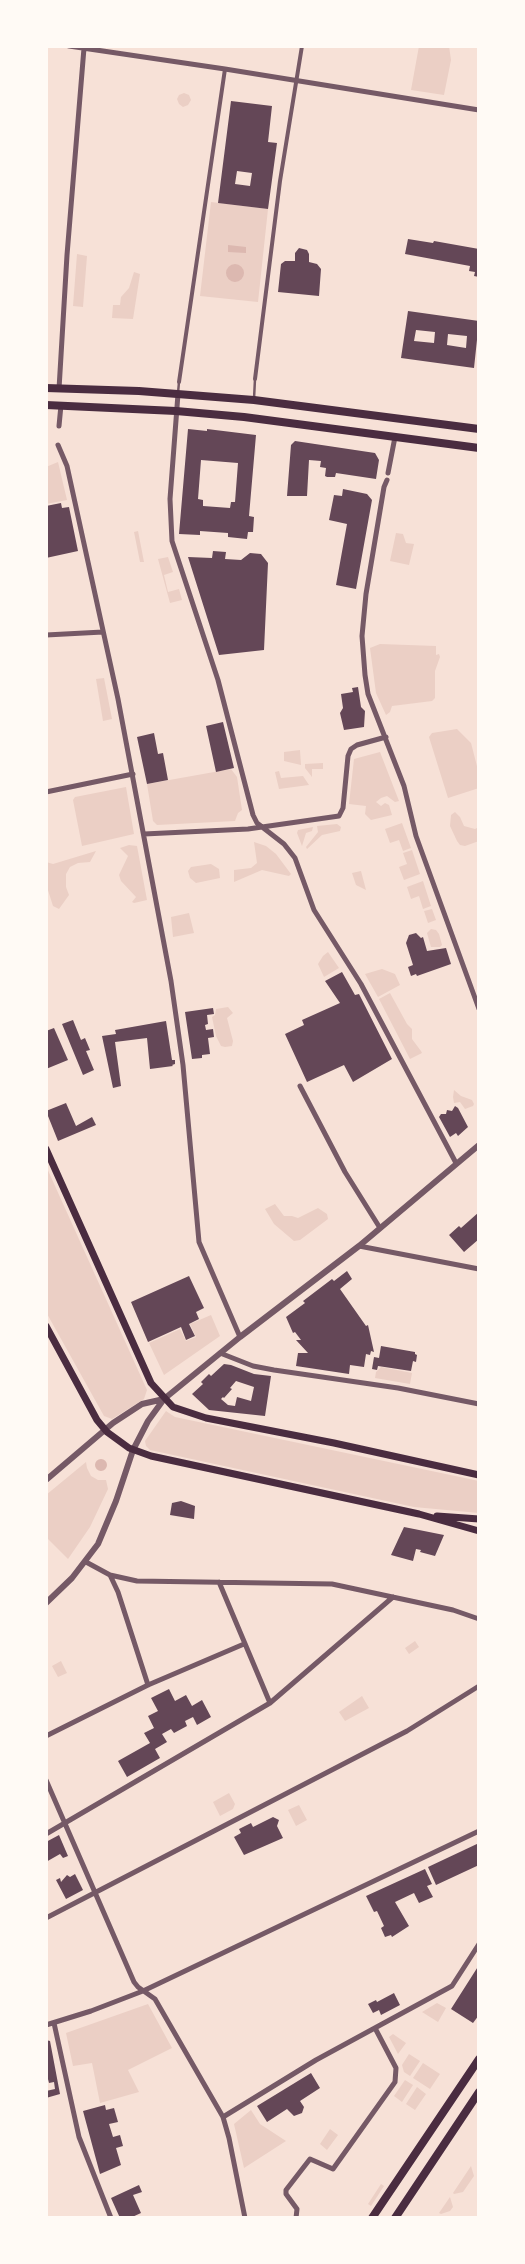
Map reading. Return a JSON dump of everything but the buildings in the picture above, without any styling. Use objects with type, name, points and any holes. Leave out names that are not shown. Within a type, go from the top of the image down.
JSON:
[{"type":"main road","points":[[46,388],[178,394],[254,400],[479,429]]},
{"type":"main road","points":[[46,405],[176,411],[263,419],[479,448]]},
{"type":"main road","points":[[46,1149],[151,1383],[164,1399],[177,1410],[206,1418],[479,1475]]},
{"type":"main road","points":[[46,1326],[97,1420],[117,1442],[133,1450],[419,1514],[479,1531]]},
{"type":"main road","points":[[419,1514],[479,1519]]},
{"type":"main road","points":[[372,2218],[479,2059]]},
{"type":"main road","points":[[395,2218],[479,2092]]},
{"type":"street","points":[[69,46],[479,110]]},
{"type":"street","points":[[256,378],[266,281],[302,46]]},
{"type":"street","points":[[59,389],[84,48]]},
{"type":"street","points":[[179,382],[225,69]]},
{"type":"street","points":[[178,394],[170,499],[172,541],[218,680],[253,814],[262,827],[284,844],[296,858],[314,910],[361,984],[456,1163]]},
{"type":"street","points":[[59,426],[60,406]]},
{"type":"street","points":[[388,473],[394,437]]},
{"type":"street","points":[[58,445],[67,466],[133,774],[171,980],[182,1056],[199,1242],[240,1338]]},
{"type":"street","points":[[387,480],[377,525],[366,594],[362,636],[368,694],[404,786],[416,836],[479,1009]]},
{"type":"street","points":[[46,635],[103,632]]},
{"type":"street","points":[[144,834],[262,827],[338,816],[343,808],[348,756],[351,749],[357,745],[386,737]]},
{"type":"street","points":[[46,792],[133,774]]},
{"type":"street","points":[[300,1086],[345,1172],[380,1228]]},
{"type":"street","points":[[46,1603],[86,1562],[108,1522],[133,1450],[148,1421],[164,1399],[359,1246],[479,1145]]},
{"type":"street","points":[[359,1246],[479,1269]]},
{"type":"street","points":[[220,1354],[253,1366],[398,1388],[479,1404]]},
{"type":"street","points":[[46,1480],[105,1430],[137,1407],[164,1399]]},
{"type":"street","points":[[86,1562],[110,1575],[137,1581],[332,1584],[453,1610],[479,1619]]},
{"type":"street","points":[[110,1575],[118,1592],[148,1685]]},
{"type":"street","points":[[219,1582],[270,1703]]},
{"type":"street","points":[[46,1834],[270,1703],[393,1597]]},
{"type":"street","points":[[46,1736],[148,1685],[244,1644]]},
{"type":"street","points":[[46,1918],[407,1731],[479,1686]]},
{"type":"street","points":[[46,1780],[134,1982],[155,1999],[222,2117],[229,2138],[244,2218]]},
{"type":"street","points":[[46,2025],[92,2011],[143,1991],[479,1831]]},
{"type":"street","points":[[222,2117],[316,2060],[452,1986],[479,1944]]},
{"type":"street","points":[[54,2022],[79,2137],[110,2218]]},
{"type":"street","points":[[296,2218],[297,2209],[286,2194],[286,2190],[310,2159],[333,2169],[395,2082],[396,2068],[376,2028]]},
{"type":"lane","points":[[254,400],[256,378]]},
{"type":"lane","points":[[178,394],[179,382]]},
{"type":"shaded area","points":[[419,46],[449,46],[451,60],[444,95],[411,90]]},
{"type":"shaded area","points":[[184,93],[189,95],[191,100],[188,105],[183,107],[177,99],[179,95]]},
{"type":"shaded area","points":[[211,202],[268,209],[258,302],[200,296]]},
{"type":"shaded area","points":[[228,245],[246,247],[246,253],[228,252]]},
{"type":"shaded area","points":[[77,254],[87,256],[83,307],[73,306]]},
{"type":"shaded area","points":[[235,264],[241,267],[244,273],[241,279],[235,282],[229,279],[226,273],[229,267]]},
{"type":"shaded area","points":[[134,272],[140,274],[133,319],[112,318],[113,305],[120,305],[121,297],[129,288]]},
{"type":"shaded area","points":[[58,462],[67,500],[46,504],[46,467]]},
{"type":"shaded area","points":[[138,531],[144,562],[140,562],[134,532]]},
{"type":"shaded area","points":[[396,533],[403,534],[406,543],[414,544],[409,565],[390,561]]},
{"type":"shaded area","points":[[168,557],[173,572],[164,575],[168,592],[179,589],[182,600],[170,603],[158,559]]},
{"type":"shaded area","points":[[380,644],[436,646],[436,655],[439,654],[440,657],[435,671],[435,698],[432,701],[392,706],[390,712],[386,715],[376,693],[370,648]]},
{"type":"shaded area","points":[[104,678],[112,719],[103,721],[96,679]]},
{"type":"shaded area","points":[[457,729],[471,743],[479,774],[479,788],[448,798],[429,737],[432,733]]},
{"type":"shaded area","points":[[300,750],[301,765],[284,761],[284,752]]},
{"type":"shaded area","points":[[380,752],[399,801],[395,802],[387,796],[381,798],[376,802],[381,806],[385,803],[389,805],[392,815],[371,820],[365,814],[366,806],[349,804],[354,759]]},
{"type":"shaded area","points":[[323,763],[323,769],[312,769],[312,777],[305,768],[305,764]]},
{"type":"shaded area","points":[[231,769],[237,777],[242,810],[238,813],[235,821],[157,825],[153,821],[147,784]]},
{"type":"shaded area","points":[[279,771],[281,778],[303,776],[309,785],[279,789],[275,772]]},
{"type":"shaded area","points":[[126,787],[134,834],[82,846],[73,800],[75,797]]},
{"type":"shaded area","points":[[455,812],[460,817],[464,826],[475,829],[479,827],[479,841],[465,846],[460,845],[450,826],[451,815]]},
{"type":"shaded area","points":[[402,823],[411,848],[403,851],[399,840],[390,843],[385,829]]},
{"type":"shaded area","points":[[337,824],[341,827],[340,831],[322,835],[307,849],[306,847],[318,832],[317,826]]},
{"type":"shaded area","points":[[313,827],[312,831],[306,833],[302,846],[297,833],[298,830]]},
{"type":"shaded area","points":[[254,842],[266,846],[276,854],[291,874],[289,876],[262,870],[234,882],[234,870],[251,868],[257,863]]},
{"type":"shaded area","points":[[129,845],[137,846],[147,900],[134,903],[132,902],[136,897],[121,881],[119,875],[128,856],[120,848]]},
{"type":"shaded area","points":[[412,850],[420,874],[404,880],[399,867],[407,864],[403,853]]},
{"type":"shaded area","points":[[96,851],[90,862],[78,863],[70,867],[66,874],[66,887],[69,895],[59,909],[53,906],[46,884],[46,862],[53,864]]},
{"type":"shaded area","points":[[211,864],[219,869],[220,878],[196,883],[190,878],[188,871],[191,867]]},
{"type":"shaded area","points":[[361,871],[366,890],[356,885],[352,873]]},
{"type":"shaded area","points":[[423,881],[431,906],[423,909],[419,896],[411,899],[407,887]]},
{"type":"shaded area","points":[[432,909],[436,920],[428,923],[424,911]]},
{"type":"shaded area","points":[[189,913],[194,933],[173,937],[171,917]]},
{"type":"shaded area","points":[[431,929],[436,930],[439,934],[442,945],[440,947],[431,947],[427,933]]},
{"type":"shaded area","points":[[328,952],[339,968],[324,977],[318,964]]},
{"type":"shaded area","points":[[382,969],[395,974],[400,985],[378,997],[365,974]]},
{"type":"shaded area","points":[[390,993],[407,1024],[412,1029],[412,1039],[422,1053],[410,1059],[379,999]]},
{"type":"shaded area","points":[[228,1007],[233,1013],[227,1018],[233,1041],[232,1046],[225,1047],[221,1046],[216,1036],[212,1017],[215,1015],[216,1009]]},
{"type":"shaded area","points":[[454,1090],[461,1096],[472,1100],[473,1106],[465,1109],[460,1102],[454,1103]]},
{"type":"shaded area","points":[[46,1166],[147,1390],[144,1399],[112,1419],[104,1416],[46,1312]]},
{"type":"shaded area","points":[[275,1204],[284,1216],[298,1218],[318,1208],[327,1214],[328,1219],[300,1240],[294,1241],[274,1224],[265,1209]]},
{"type":"shaded area","points":[[211,1315],[220,1336],[164,1375],[149,1343],[180,1329],[186,1341],[196,1337],[190,1324]]},
{"type":"shaded area","points":[[381,1367],[412,1373],[410,1384],[375,1378],[376,1372]]},
{"type":"shaded area","points":[[166,1411],[175,1417],[479,1481],[479,1513],[414,1507],[150,1450],[146,1446],[145,1441]]},
{"type":"shaded area","points":[[99,1459],[103,1459],[107,1465],[103,1471],[99,1471],[95,1467],[95,1463]]},
{"type":"shaded area","points":[[86,1462],[91,1476],[98,1480],[106,1480],[108,1489],[90,1527],[68,1559],[46,1537],[46,1495]]},
{"type":"shaded area","points":[[415,1641],[419,1647],[409,1654],[405,1648]]},
{"type":"shaded area","points":[[61,1661],[67,1673],[58,1677],[52,1666]]},
{"type":"shaded area","points":[[362,1696],[369,1708],[345,1721],[339,1712]]},
{"type":"shaded area","points":[[229,1793],[235,1804],[233,1809],[220,1816],[213,1802]]},
{"type":"shaded area","points":[[299,1805],[307,1820],[296,1826],[288,1810]]},
{"type":"shaded area","points":[[437,2003],[446,2008],[438,2022],[422,2012]]},
{"type":"shaded area","points":[[148,2004],[172,2048],[128,2070],[139,2092],[100,2103],[92,2063],[73,2066],[66,2033]]},
{"type":"shaded area","points":[[393,2034],[406,2043],[398,2054],[389,2037]]},
{"type":"shaded area","points":[[409,2054],[420,2061],[410,2076],[404,2072],[402,2065]]},
{"type":"shaded area","points":[[423,2063],[440,2074],[430,2089],[413,2078]]},
{"type":"shaded area","points":[[405,2080],[413,2085],[402,2102],[394,2096]]},
{"type":"shaded area","points":[[417,2087],[426,2094],[415,2110],[406,2104]]},
{"type":"shaded area","points":[[251,2110],[260,2124],[286,2141],[244,2168],[234,2124]]},
{"type":"shaded area","points":[[330,2129],[338,2135],[327,2150],[320,2144]]},
{"type":"shaded area","points":[[471,2166],[474,2176],[463,2192],[454,2194],[453,2193]]},
{"type":"shaded area","points":[[381,2184],[384,2186],[371,2206],[368,2204]]},
{"type":"shaded area","points":[[450,2197],[453,2207],[450,2211],[439,2213]]}]
